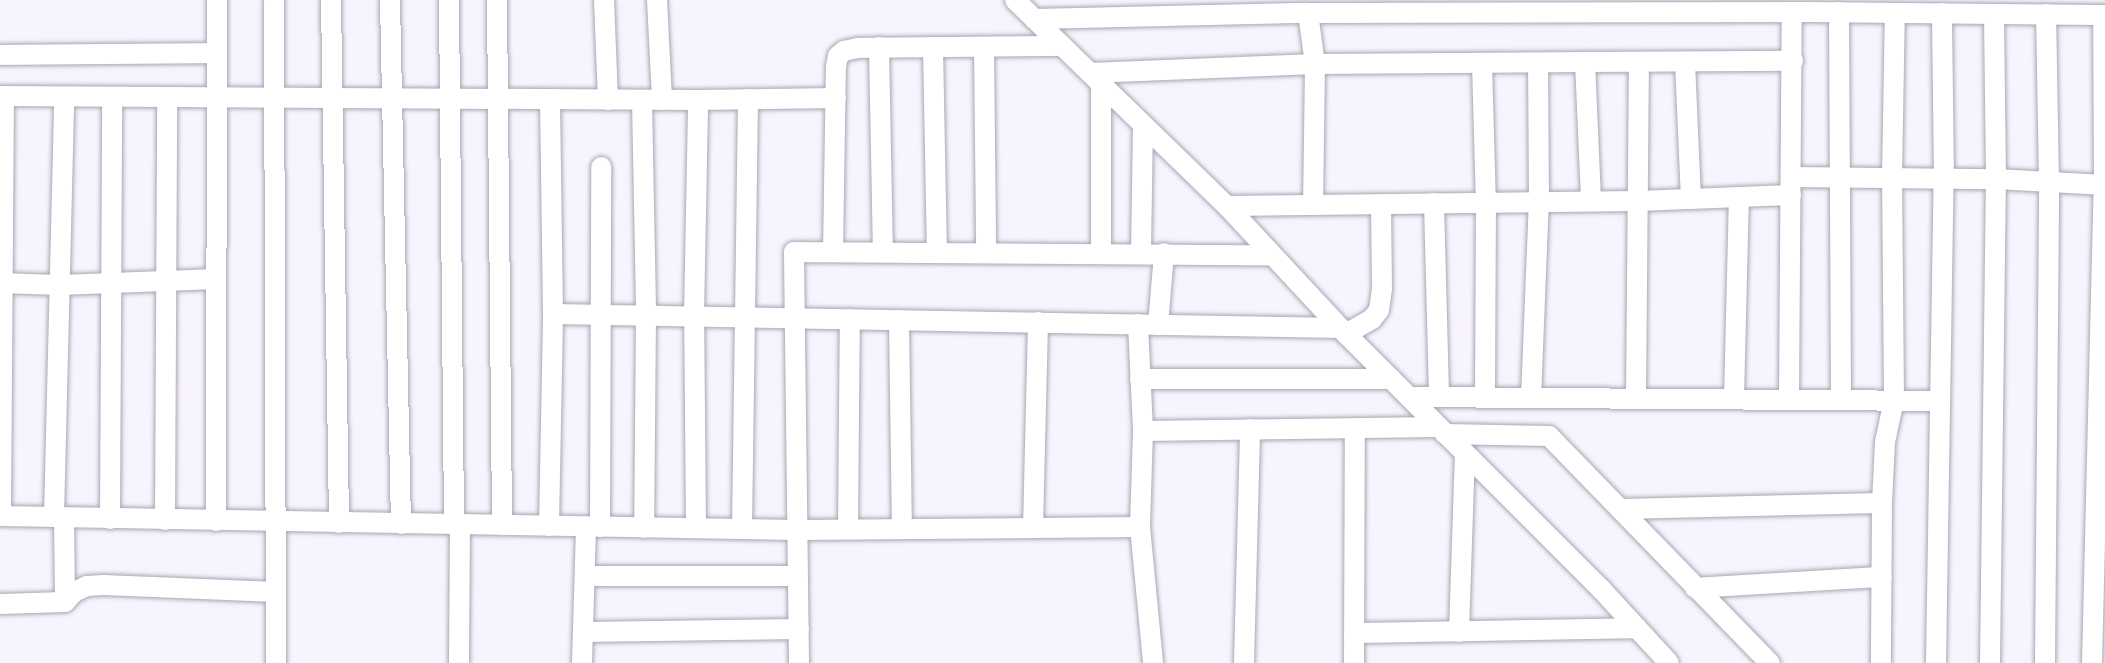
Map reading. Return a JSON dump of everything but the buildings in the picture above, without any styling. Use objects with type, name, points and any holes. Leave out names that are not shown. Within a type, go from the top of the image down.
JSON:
[{"type":"street","points":[[216,521],[215,97],[217,0]]},
{"type":"street","points":[[274,0],[276,663]]},
{"type":"street","points":[[331,0],[339,523]]},
{"type":"street","points":[[390,0],[401,524]]},
{"type":"street","points":[[449,0],[459,663]]},
{"type":"street","points":[[497,0],[500,99],[502,525]]},
{"type":"street","points":[[604,0],[608,100]]},
{"type":"street","points":[[644,528],[646,315],[657,0]]},
{"type":"street","points":[[1015,0],[1227,206],[1344,331],[1669,663]]},
{"type":"street","points":[[1035,20],[1308,13],[1804,8],[1839,12],[1895,13],[1951,9],[1994,14],[2104,15],[2104,185],[2092,663]]},
{"type":"street","points":[[1789,400],[1793,61],[1804,8]]},
{"type":"street","points":[[1936,663],[1944,180],[1951,9]]},
{"type":"street","points":[[1839,12],[1841,400]]},
{"type":"street","points":[[1308,13],[1316,64],[1313,205]]},
{"type":"street","points":[[1881,663],[1882,503],[1885,442],[1894,400],[1892,177],[1895,13]]},
{"type":"street","points":[[1990,663],[1996,180],[1994,14]]},
{"type":"street","points":[[2044,663],[2049,182],[2046,14]]},
{"type":"street","points":[[984,46],[986,252]]},
{"type":"street","points":[[833,252],[838,56],[844,51],[879,47],[1062,46]]},
{"type":"street","points":[[879,47],[883,252]]},
{"type":"street","points":[[933,47],[937,252]]},
{"type":"street","points":[[0,55],[217,53]]},
{"type":"street","points":[[1095,79],[1316,64],[1793,61]]},
{"type":"street","points":[[1585,62],[1591,201]]},
{"type":"street","points":[[1636,399],[1639,62]]},
{"type":"street","points":[[1685,62],[1691,199]]},
{"type":"street","points":[[1482,63],[1486,202],[1485,398]]},
{"type":"street","points":[[1531,398],[1539,202],[1538,63]]},
{"type":"street","points":[[1095,79],[1101,252]]},
{"type":"street","points":[[836,98],[608,100],[2,96],[0,516],[796,530],[1140,527]]},
{"type":"street","points":[[64,97],[59,518],[65,602]]},
{"type":"street","points":[[110,519],[112,97]]},
{"type":"street","points":[[165,520],[167,97]]},
{"type":"street","points":[[549,526],[553,314],[550,99]]},
{"type":"street","points":[[742,529],[748,99]]},
{"type":"street","points":[[696,528],[694,316],[698,100]]},
{"type":"street","points":[[1141,252],[1143,125]]},
{"type":"street","points":[[582,663],[585,576],[593,527],[601,167]]},
{"type":"street","points":[[1227,206],[1739,198],[1839,177],[2104,185]]},
{"type":"street","points":[[1734,399],[1739,198]]},
{"type":"street","points":[[1434,203],[1439,398]]},
{"type":"street","points":[[553,314],[1138,324],[1344,331],[1372,319],[1379,310],[1382,288],[1381,204]]},
{"type":"street","points":[[800,663],[796,530],[794,252],[1164,252],[1272,255]]},
{"type":"street","points":[[1158,325],[1164,252]]},
{"type":"street","points":[[1,283],[60,285],[216,279]]},
{"type":"street","points":[[848,530],[850,319]]},
{"type":"street","points":[[899,320],[902,529]]},
{"type":"street","points":[[1033,528],[1038,322]]},
{"type":"street","points":[[1138,324],[1143,431],[1140,527],[1153,663]]},
{"type":"street","points":[[1140,379],[1391,379]]},
{"type":"street","points":[[1409,398],[1940,400]]},
{"type":"street","points":[[1143,431],[1355,428],[1549,436],[1770,663]]},
{"type":"street","points":[[1354,663],[1355,428]]},
{"type":"street","points":[[1244,663],[1250,429]]},
{"type":"street","points":[[1459,632],[1465,455]]},
{"type":"street","points":[[1620,509],[1882,503]]},
{"type":"street","points":[[585,576],[798,576]]},
{"type":"street","points":[[1695,588],[1882,578]]},
{"type":"street","points":[[0,604],[65,602],[74,592],[87,586],[104,585],[276,592]]},
{"type":"street","points":[[1354,633],[1637,628]]},
{"type":"street","points":[[583,632],[799,629]]}]
